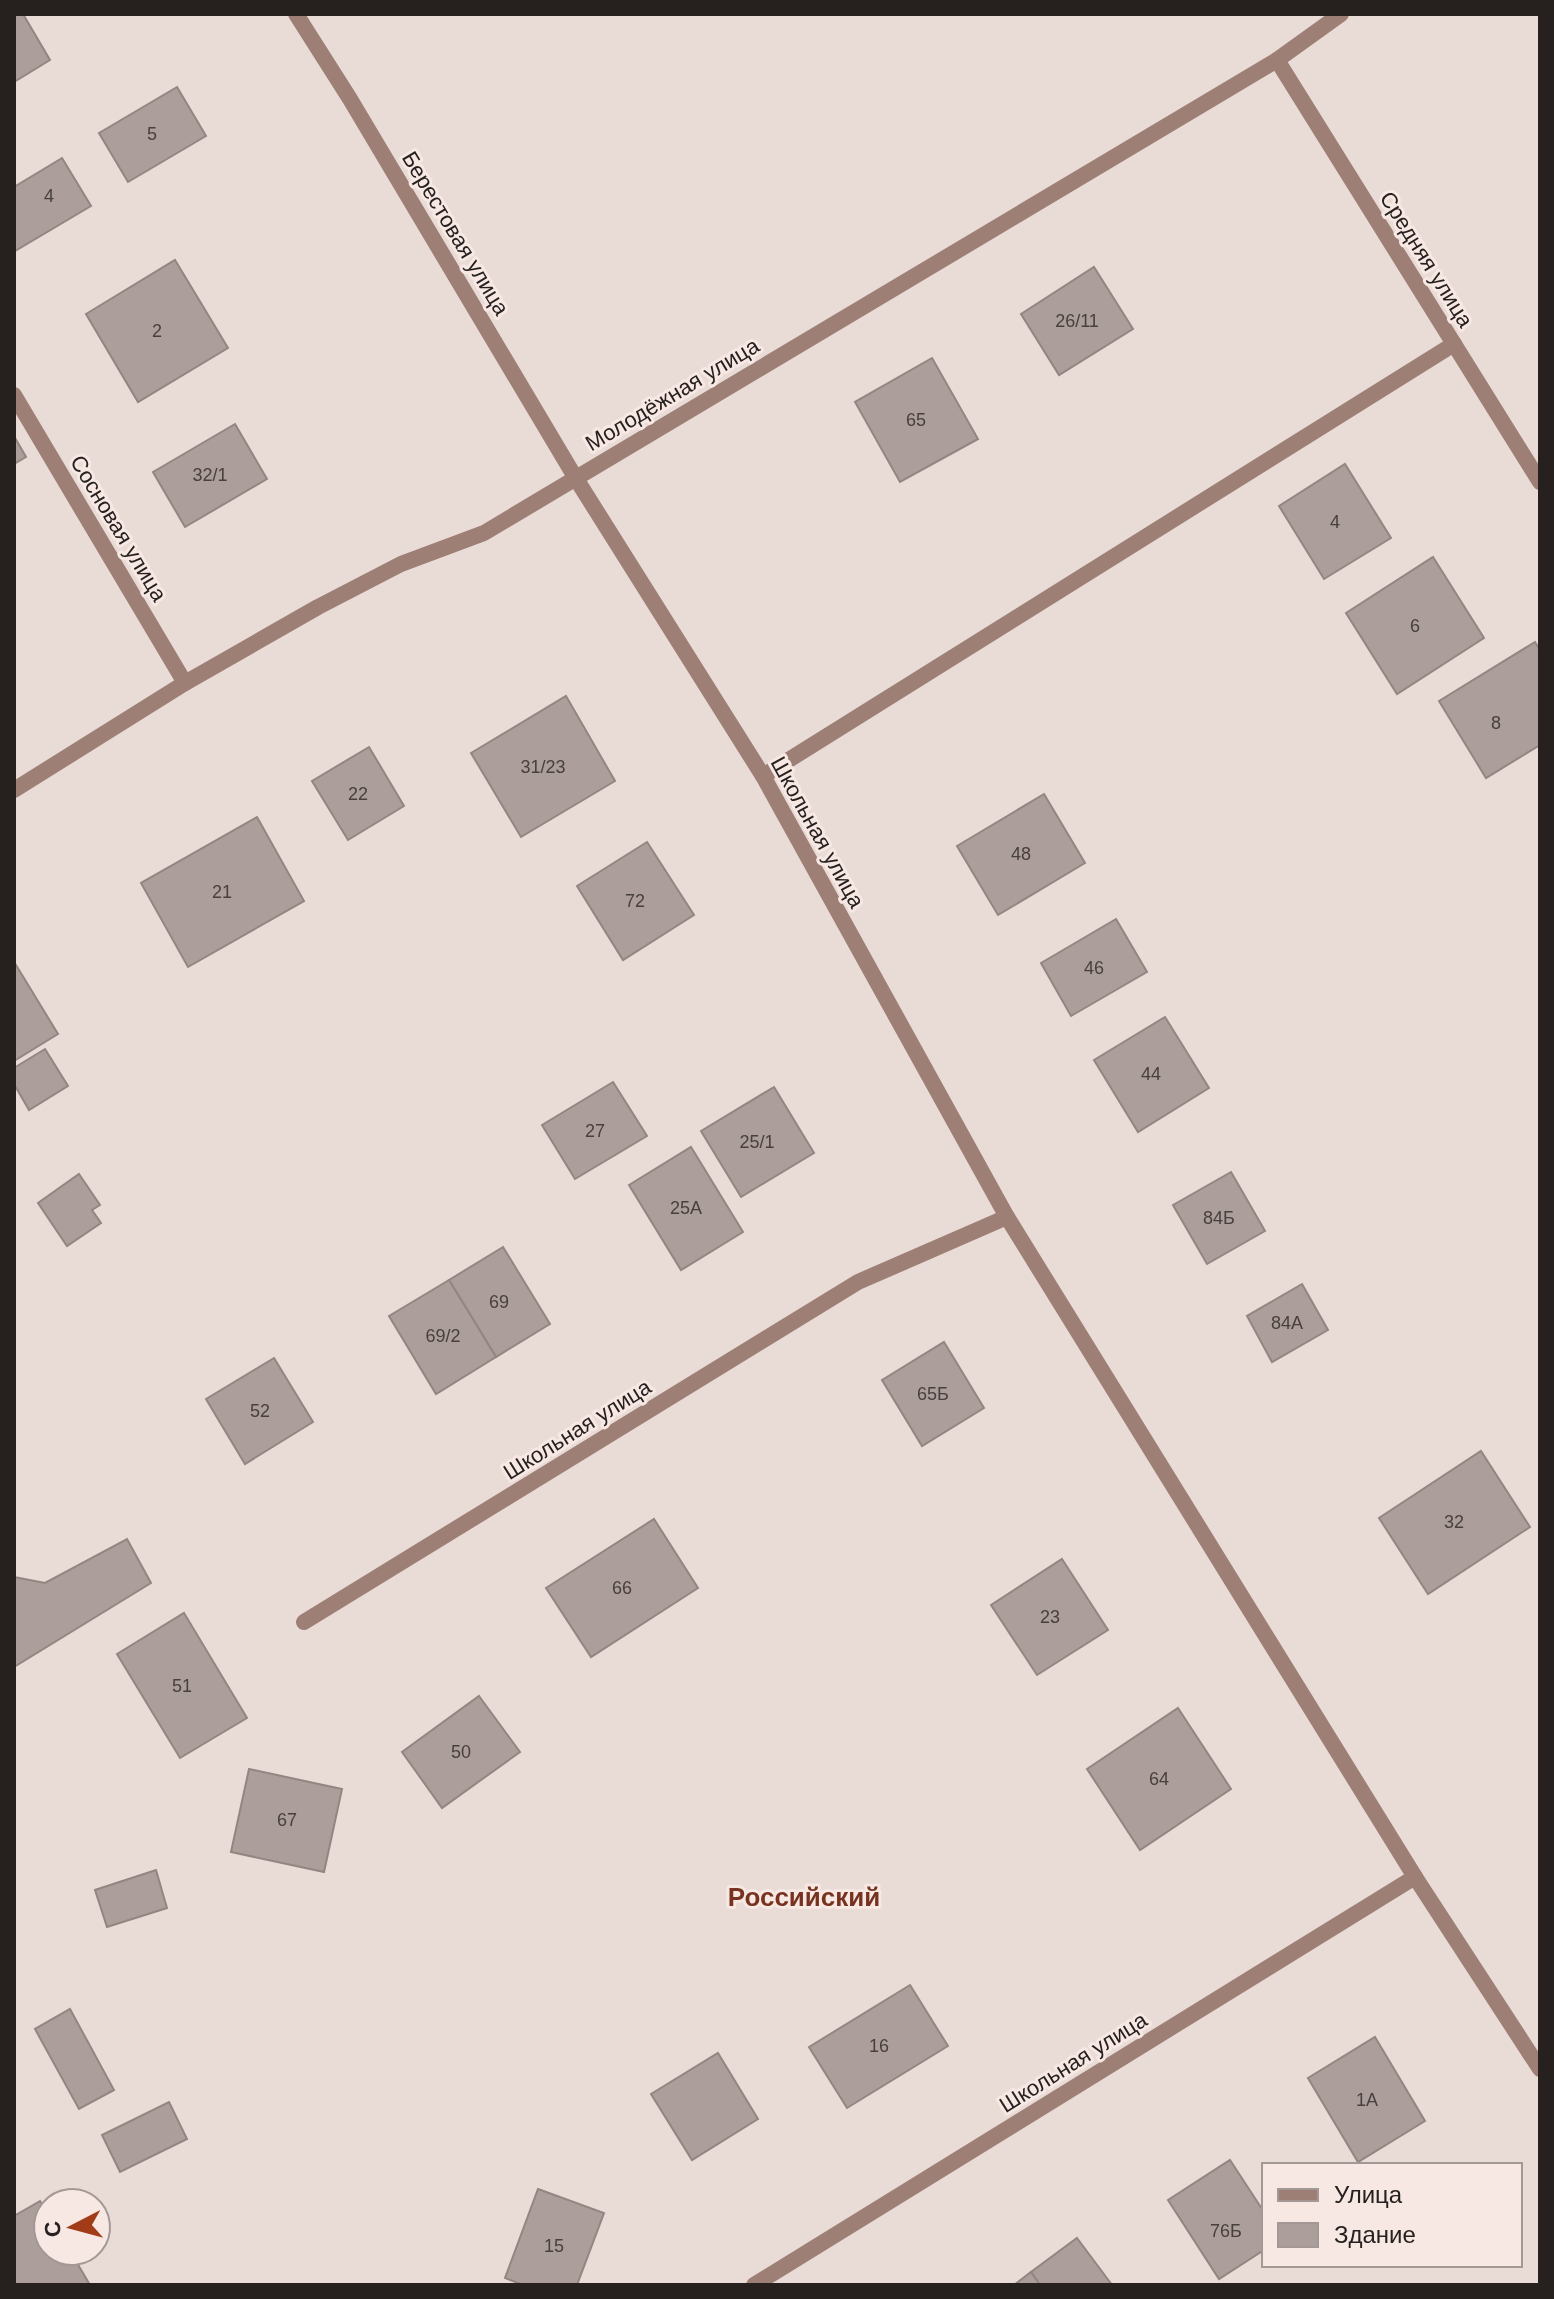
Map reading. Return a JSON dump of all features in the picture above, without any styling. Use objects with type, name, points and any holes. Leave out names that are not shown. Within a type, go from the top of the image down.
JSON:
[{"type":"street","name":"Берестовая улица","points":[[296,14],[358,112],[575,477]]},
{"type":"street","name":"Молодёжная улица","points":[[14,790],[185,683],[318,607],[401,564],[484,533],[1277,60],[1341,14]]},
{"type":"street","name":"Средняя улица","points":[[1277,60],[1540,482]]},
{"type":"street","points":[[763,776],[1454,344]]},
{"type":"street","name":"Сосновая улица","points":[[14,395],[185,683]]},
{"type":"street","name":"Школьная улица","points":[[575,477],[763,776],[1007,1217],[1415,1877],[1540,2069]]},
{"type":"street","name":"Школьная улица","points":[[304,1622],[858,1282],[1007,1217]]},
{"type":"street","name":"Школьная улица","points":[[754,2285],[1415,1877]]},
{"type":"building","points":[[14,14],[23,14],[50,60],[14,82]]},
{"type":"building","points":[[177,87],[206,136],[128,182],[99,133]]},
{"type":"building","points":[[62,158],[91,206],[15,251],[14,187]]},
{"type":"building","points":[[175,260],[228,348],[138,402],[86,314]]},
{"type":"building","points":[[1094,267],[1133,329],[1059,375],[1021,314]]},
{"type":"building","points":[[932,358],[978,439],[900,482],[855,402]]},
{"type":"building","points":[[235,424],[267,479],[185,527],[153,472]]},
{"type":"building","points":[[14,436],[26,457],[14,464]]},
{"type":"building","points":[[1345,464],[1391,538],[1324,579],[1279,506]]},
{"type":"building","points":[[1433,557],[1484,638],[1397,694],[1346,613]]},
{"type":"building","points":[[1535,642],[1540,650],[1540,745],[1486,778],[1439,701]]},
{"type":"building","points":[[566,696],[615,781],[521,837],[471,753]]},
{"type":"building","points":[[369,747],[404,806],[348,840],[312,781]]},
{"type":"building","points":[[1044,794],[1085,863],[998,915],[957,846]]},
{"type":"building","points":[[257,817],[304,901],[188,967],[141,883]]},
{"type":"building","points":[[647,842],[694,915],[623,960],[577,886]]},
{"type":"building","points":[[1116,919],[1147,972],[1071,1016],[1041,963]]},
{"type":"building","points":[[14,966],[58,1034],[14,1061]]},
{"type":"building","points":[[1165,1017],[1209,1088],[1138,1132],[1094,1060]]},
{"type":"building","points":[[45,1049],[68,1086],[29,1110],[14,1084],[14,1068]]},
{"type":"building","points":[[613,1082],[647,1136],[575,1179],[542,1125]]},
{"type":"building","points":[[774,1087],[814,1153],[741,1197],[701,1131]]},
{"type":"building","points":[[691,1147],[743,1232],[681,1270],[629,1185]]},
{"type":"building","points":[[1231,1172],[1265,1231],[1207,1264],[1173,1205]]},
{"type":"building","points":[[79,1174],[100,1205],[92,1210],[101,1223],[67,1246],[38,1203]]},
{"type":"building","points":[[503,1247],[550,1324],[496,1357],[449,1280]]},
{"type":"building","points":[[449,1280],[496,1357],[436,1394],[389,1316]]},
{"type":"building","points":[[1302,1284],[1328,1330],[1272,1362],[1247,1316]]},
{"type":"building","points":[[944,1342],[984,1408],[922,1446],[882,1380]]},
{"type":"building","points":[[274,1358],[313,1422],[245,1464],[206,1399]]},
{"type":"building","points":[[1481,1451],[1530,1527],[1428,1594],[1379,1518]]},
{"type":"building","points":[[654,1519],[698,1588],[591,1657],[546,1588]]},
{"type":"building","points":[[127,1539],[151,1583],[14,1667],[14,1577],[45,1583]]},
{"type":"building","points":[[1062,1559],[1108,1630],[1037,1675],[991,1605]]},
{"type":"building","points":[[184,1613],[247,1718],[180,1758],[117,1654]]},
{"type":"building","points":[[479,1696],[520,1752],[442,1808],[402,1752]]},
{"type":"building","points":[[1178,1708],[1231,1789],[1140,1850],[1087,1769]]},
{"type":"building","points":[[249,1769],[342,1789],[324,1872],[231,1852]]},
{"type":"building","points":[[156,1870],[167,1908],[107,1927],[95,1890]]},
{"type":"building","points":[[910,1985],[948,2046],[847,2108],[809,2047]]},
{"type":"building","points":[[70,2009],[114,2090],[79,2109],[35,2029]]},
{"type":"building","points":[[1375,2037],[1425,2121],[1358,2162],[1308,2078]]},
{"type":"building","points":[[718,2053],[758,2119],[692,2160],[651,2094]]},
{"type":"building","points":[[169,2102],[187,2139],[120,2172],[102,2135]]},
{"type":"building","points":[[1230,2160],[1262,2209],[1262,2251],[1219,2279],[1168,2200]]},
{"type":"building","points":[[538,2189],[604,2213],[577,2285],[523,2285],[505,2278]]},
{"type":"building","points":[[32,2206],[32,2267],[79,2267],[90,2285],[14,2285],[14,2216]]},
{"type":"building","points":[[1077,2238],[1112,2285],[1040,2285],[1031,2272]]},
{"type":"building","points":[[1031,2272],[1040,2285],[1014,2285]]},
{"type":"district","name":"Российский","points":[[804,1897]]}]
